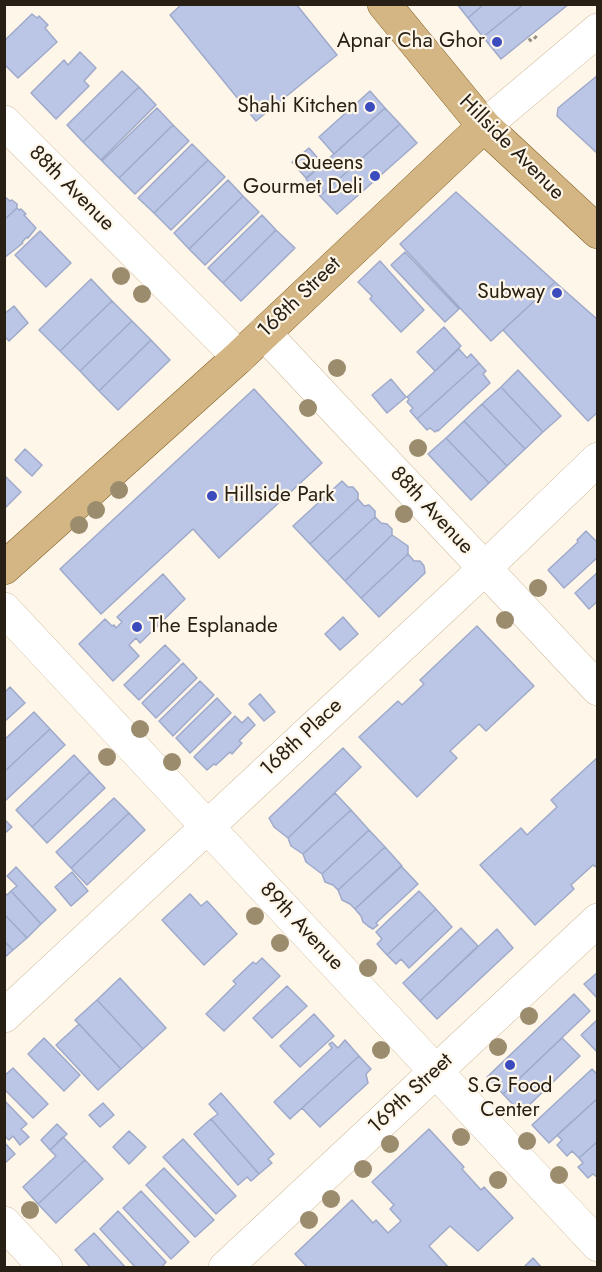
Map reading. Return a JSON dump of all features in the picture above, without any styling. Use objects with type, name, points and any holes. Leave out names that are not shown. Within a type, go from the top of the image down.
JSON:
[{"type":"main road","name":"Hillside Avenue","points":[[384,4],[484,126],[597,232]]},
{"type":"main road","name":"168th Street","points":[[4,568],[239,357],[484,126]]},
{"type":"street","name":"168th Street","points":[[484,126],[597,30]]},
{"type":"street","name":"88th Avenue","points":[[4,122],[239,357]]},
{"type":"street","name":"88th Avenue","points":[[264,333],[597,689]]},
{"type":"street","name":"168th Place","points":[[4,1016],[484,568],[597,459]]},
{"type":"street","name":"89th Avenue","points":[[4,609],[597,1245]]},
{"type":"street","name":"169th Street","points":[[225,1268],[597,920]]},
{"type":"street","points":[[4,1223],[46,1268]]},
{"type":"path","points":[[529,41],[534,36],[539,42]]},
{"type":"building","points":[[182,4],[296,4],[337,55],[256,121],[170,15]]},
{"type":"building","points":[[457,4],[484,4],[468,18]]},
{"type":"building","points":[[484,4],[524,4],[483,37],[468,18]]},
{"type":"building","points":[[524,4],[569,4],[501,59],[483,37]]},
{"type":"building","points":[[32,14],[37,18],[39,16],[48,25],[45,28],[57,42],[18,78],[4,64],[4,41]]},
{"type":"building","points":[[80,52],[96,68],[84,81],[89,86],[56,119],[31,93],[64,60],[68,65]]},
{"type":"building","points":[[122,71],[139,87],[83,142],[67,125]]},
{"type":"building","points":[[598,75],[598,154],[557,116],[558,108]]},
{"type":"building","points":[[139,87],[156,105],[101,160],[83,142]]},
{"type":"building","points":[[370,91],[385,108],[334,154],[319,137]]},
{"type":"building","points":[[157,108],[173,125],[119,178],[102,161]]},
{"type":"building","points":[[385,108],[400,124],[320,196],[306,179]]},
{"type":"building","points":[[400,124],[417,143],[337,214],[320,196]]},
{"type":"building","points":[[173,125],[189,141],[135,194],[119,178]]},
{"type":"building","points":[[192,144],[208,160],[154,213],[138,198]]},
{"type":"building","points":[[309,148],[323,164],[306,178],[292,162]]},
{"type":"building","points":[[208,160],[225,177],[171,230],[154,213]]},
{"type":"building","points":[[228,180],[243,196],[189,249],[174,233]]},
{"type":"building","points":[[456,192],[555,282],[491,341],[400,244]]},
{"type":"building","points":[[4,196],[17,204],[17,208],[4,220]]},
{"type":"building","points":[[243,196],[259,212],[205,265],[189,249]]},
{"type":"building","points":[[17,208],[26,214],[24,215],[36,228],[23,243],[4,258],[4,220]]},
{"type":"building","points":[[262,215],[276,230],[223,283],[208,268]]},
{"type":"building","points":[[276,230],[295,248],[241,301],[223,283]]},
{"type":"building","points":[[40,231],[71,263],[46,287],[15,255]]},
{"type":"building","points":[[405,252],[459,309],[445,322],[391,265]]},
{"type":"building","points":[[380,261],[424,310],[401,332],[370,299],[372,296],[358,282]]},
{"type":"building","points":[[91,279],[112,301],[60,351],[39,330]]},
{"type":"building","points":[[555,282],[598,320],[598,412],[588,421],[503,330]]},
{"type":"building","points":[[112,301],[132,321],[80,371],[60,351]]},
{"type":"building","points":[[14,306],[28,323],[9,341],[4,336],[4,314]]},
{"type":"building","points":[[132,321],[151,340],[99,391],[80,371]]},
{"type":"building","points":[[444,327],[461,346],[435,371],[417,352]]},
{"type":"building","points":[[151,340],[170,360],[118,410],[99,391]]},
{"type":"building","points":[[459,349],[467,358],[471,354],[479,363],[417,419],[410,411],[413,408],[407,402],[409,399],[407,397]]},
{"type":"building","points":[[479,363],[486,371],[483,374],[490,383],[438,431],[435,432],[430,428],[427,430],[417,419]]},
{"type":"building","points":[[518,370],[561,416],[543,432],[501,387]]},
{"type":"building","points":[[391,379],[406,397],[387,413],[372,395]]},
{"type":"building","points":[[501,387],[543,432],[525,449],[482,404]]},
{"type":"building","name":"Hillside Park","points":[[254,389],[322,463],[219,558],[193,529],[101,614],[60,569]]},
{"type":"building","points":[[482,404],[525,449],[507,466],[464,421]]},
{"type":"building","points":[[464,421],[507,466],[489,483],[446,438]]},
{"type":"building","points":[[446,438],[489,483],[471,500],[428,454]]},
{"type":"building","points":[[25,449],[42,465],[32,476],[15,460]]},
{"type":"building","points":[[4,477],[21,492],[4,509]]},
{"type":"building","points":[[342,481],[348,487],[353,487],[358,493],[358,499],[310,544],[293,526]]},
{"type":"building","points":[[358,499],[364,506],[369,505],[375,511],[375,517],[327,562],[310,544]]},
{"type":"building","points":[[375,517],[392,529],[392,535],[345,581],[327,562]]},
{"type":"building","points":[[586,531],[598,543],[598,557],[564,588],[548,570],[578,542],[577,540]]},
{"type":"building","points":[[392,535],[408,546],[408,554],[361,598],[345,581]]},
{"type":"building","points":[[408,554],[414,561],[420,561],[425,573],[379,617],[361,598]]},
{"type":"building","points":[[598,572],[598,601],[589,609],[575,593]]},
{"type":"building","name":"The Esplanade","points":[[163,574],[185,599],[140,643],[136,638],[129,645],[139,656],[113,681],[79,644],[105,619],[116,628],[122,622],[117,617]]},
{"type":"building","points":[[343,617],[358,634],[340,650],[325,634]]},
{"type":"building","points":[[477,626],[534,686],[486,731],[479,724],[450,751],[457,758],[417,797],[359,737],[398,701],[402,705],[424,684],[420,680]]},
{"type":"building","points":[[165,645],[180,660],[139,700],[124,685]]},
{"type":"building","points":[[183,663],[197,678],[156,718],[142,703]]},
{"type":"building","points":[[200,681],[214,695],[173,736],[159,721]]},
{"type":"building","points":[[10,687],[25,703],[4,722],[4,693]]},
{"type":"building","points":[[260,694],[275,712],[264,721],[249,704]]},
{"type":"building","points":[[217,698],[231,713],[190,753],[176,738]]},
{"type":"building","points":[[34,712],[50,729],[4,772],[4,740]]},
{"type":"building","points":[[235,716],[242,723],[248,717],[255,725],[239,741],[242,743],[232,754],[230,752],[207,770],[194,757]]},
{"type":"building","points":[[50,729],[65,745],[6,800],[4,798],[4,772]]},
{"type":"building","points":[[343,748],[361,767],[288,838],[274,827],[269,818]]},
{"type":"building","points":[[74,755],[90,772],[32,827],[16,810]]},
{"type":"building","points":[[598,757],[598,868],[593,865],[571,885],[574,889],[535,925],[480,865],[521,828],[527,835],[557,807],[551,800]]},
{"type":"building","points":[[90,772],[105,788],[47,843],[32,827]]},
{"type":"building","points":[[335,793],[351,810],[303,854],[291,846],[288,838]]},
{"type":"building","points":[[114,798],[129,813],[71,868],[56,852]]},
{"type":"building","points":[[351,810],[369,830],[322,874],[306,862],[303,854]]},
{"type":"building","points":[[129,813],[145,830],[87,885],[71,868]]},
{"type":"building","points":[[4,819],[12,827],[4,834]]},
{"type":"building","points":[[369,830],[385,847],[338,890],[325,882],[322,874]]},
{"type":"building","points":[[385,847],[402,866],[355,909],[342,900],[338,890]]},
{"type":"building","points":[[401,866],[418,884],[376,923],[378,925],[373,929],[363,922],[355,909]]},
{"type":"building","points":[[16,867],[56,910],[41,924],[11,891],[17,886],[7,876]]},
{"type":"building","points":[[72,872],[88,891],[71,906],[55,887]]},
{"type":"building","points":[[11,891],[41,924],[27,938],[4,914],[4,892],[7,895]]},
{"type":"building","points":[[419,891],[436,909],[387,955],[377,944],[382,939],[376,932]]},
{"type":"building","points":[[190,894],[201,906],[207,901],[237,934],[204,965],[162,920]]},
{"type":"building","points":[[436,909],[452,927],[409,968],[401,959],[396,964],[387,955]]},
{"type":"building","points":[[4,914],[27,938],[13,950],[4,941]]},
{"type":"building","points":[[461,928],[478,946],[420,1001],[403,983]]},
{"type":"building","points":[[497,929],[513,948],[437,1019],[420,1001]]},
{"type":"building","points":[[4,941],[13,950],[4,958]]},
{"type":"building","points":[[262,958],[280,976],[224,1031],[206,1014],[236,984],[233,981],[253,962],[256,964]]},
{"type":"building","points":[[598,972],[598,999],[584,984]]},
{"type":"building","points":[[120,978],[166,1028],[143,1049],[97,1000]]},
{"type":"building","points":[[287,986],[307,1006],[272,1038],[253,1018]]},
{"type":"building","points":[[574,994],[590,1011],[503,1094],[487,1077]]},
{"type":"building","points":[[97,1000],[143,1049],[121,1069],[75,1020]]},
{"type":"building","points":[[314,1014],[334,1036],[300,1067],[280,1046]]},
{"type":"building","points":[[597,1020],[598,1052],[581,1035]]},
{"type":"building","points":[[79,1024],[121,1069],[98,1090],[56,1045]]},
{"type":"building","points":[[44,1038],[80,1075],[64,1091],[28,1054]]},
{"type":"building","points":[[562,1038],[580,1056],[521,1113],[503,1094]]},
{"type":"building","points":[[345,1040],[359,1056],[290,1119],[274,1102],[332,1048],[329,1044],[332,1042],[338,1048]]},
{"type":"building","points":[[359,1056],[371,1069],[366,1074],[368,1083],[320,1127],[302,1108]]},
{"type":"building","points":[[13,1068],[48,1104],[33,1118],[4,1089],[4,1076]]},
{"type":"building","points":[[592,1069],[598,1075],[598,1098],[549,1143],[532,1125]]},
{"type":"building","points":[[221,1093],[274,1154],[268,1159],[272,1163],[259,1174],[211,1119],[218,1114],[209,1104]]},
{"type":"building","points":[[598,1098],[598,1141],[579,1158],[572,1151],[567,1156],[557,1145],[562,1140],[557,1135]]},
{"type":"building","points":[[4,1100],[27,1124],[21,1129],[29,1137],[20,1145],[13,1136],[9,1140],[4,1136]]},
{"type":"building","points":[[103,1103],[114,1115],[100,1127],[89,1115]]},
{"type":"building","points":[[211,1119],[259,1174],[251,1181],[247,1177],[238,1185],[194,1134]]},
{"type":"building","points":[[57,1124],[67,1134],[50,1150],[41,1140]]},
{"type":"building","points":[[429,1129],[464,1167],[462,1169],[481,1190],[484,1187],[513,1218],[478,1251],[450,1226],[429,1246],[449,1268],[308,1268],[295,1254],[352,1200],[373,1223],[376,1220],[388,1233],[401,1221],[390,1209],[394,1205],[372,1182]]},
{"type":"building","points":[[129,1131],[146,1147],[129,1164],[113,1147]]},
{"type":"building","points":[[63,1137],[85,1160],[38,1204],[23,1187],[56,1156],[50,1150]]},
{"type":"building","points":[[183,1139],[236,1196],[216,1214],[163,1157]]},
{"type":"building","points":[[598,1141],[598,1178],[593,1174],[588,1178],[578,1167],[583,1163],[579,1158]]},
{"type":"building","points":[[4,1142],[15,1154],[4,1164]]},
{"type":"building","points":[[85,1160],[103,1179],[56,1223],[38,1204]]},
{"type":"building","points":[[164,1168],[214,1220],[195,1237],[146,1185]]},
{"type":"building","points":[[141,1191],[189,1242],[171,1259],[123,1208]]},
{"type":"building","points":[[118,1211],[166,1262],[161,1268],[136,1268],[100,1229]]},
{"type":"building","points":[[94,1233],[126,1268],[91,1268],[75,1250]]},
{"type":"building","points":[[533,1258],[542,1268],[523,1268]]},
{"type":"place","name":"Apnar Cha Ghor","points":[[497,42]]},
{"type":"place","name":"Shahi Kitchen","points":[[370,107]]},
{"type":"place","name":"Queens Gourmet Deli","points":[[375,176]]},
{"type":"place","name":"Subway","points":[[557,293]]},
{"type":"place","name":"Hillside Park","points":[[212,496]]},
{"type":"place","name":"The Esplanade","points":[[137,627]]},
{"type":"place","name":"S.G Food Center","points":[[510,1065]]}]
